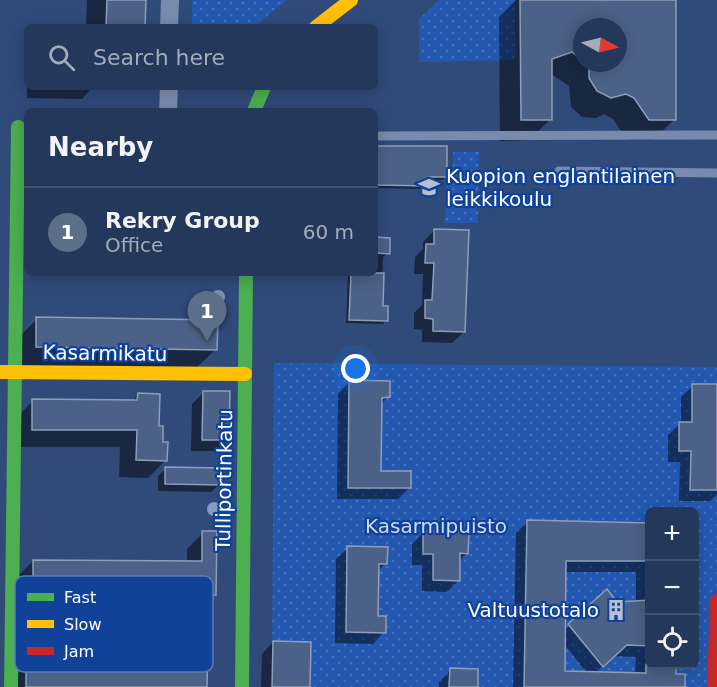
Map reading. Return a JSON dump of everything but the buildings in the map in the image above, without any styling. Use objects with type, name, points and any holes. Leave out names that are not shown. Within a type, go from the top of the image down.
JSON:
[{"type":"street","points":[[169,24],[170,0]]},
{"type":"street","points":[[320,24],[351,0]]},
{"type":"street","points":[[168,108],[169,90]]},
{"type":"street","points":[[255,108],[263,90]]},
{"type":"street","points":[[11,687],[15,128]]},
{"type":"street","name":"Tulliportinkatu","points":[[242,687],[246,276]]},
{"type":"street","name":"Kasarmikatu","points":[[0,372],[245,374]]},
{"type":"street","points":[[714,687],[717,601]]},
{"type":"lane","points":[[378,136],[717,135]]},
{"type":"lane","points":[[559,171],[717,173]]},
{"type":"green space","points":[[192,0],[287,0],[257,24],[192,24]]},
{"type":"green space","points":[[439,0],[515,0],[516,60],[419,62],[419,19]]},
{"type":"green space","points":[[453,152],[479,152],[478,223],[445,223],[446,183],[453,183]]},
{"type":"green space","name":"Kasarmipuisto","points":[[274,363],[717,367],[717,687],[272,687]]},
{"type":"traffic: fast","points":[[255,108],[263,90]]},
{"type":"traffic: fast","points":[[11,687],[18,127]]},
{"type":"traffic: fast","points":[[242,687],[246,276]]},
{"type":"traffic: slow","points":[[320,24],[351,0]]},
{"type":"traffic: slow","points":[[0,372],[245,374]]},
{"type":"traffic: jam","points":[[714,687],[717,601]]},
{"type":"place","name":"Kuopion englantilainen leikkikoulu","points":[[429,187]]},
{"type":"place","name":"Rekry Group","points":[[207,341]]},
{"type":"place","name":"Valtuustotalo","points":[[616,610]]}]
